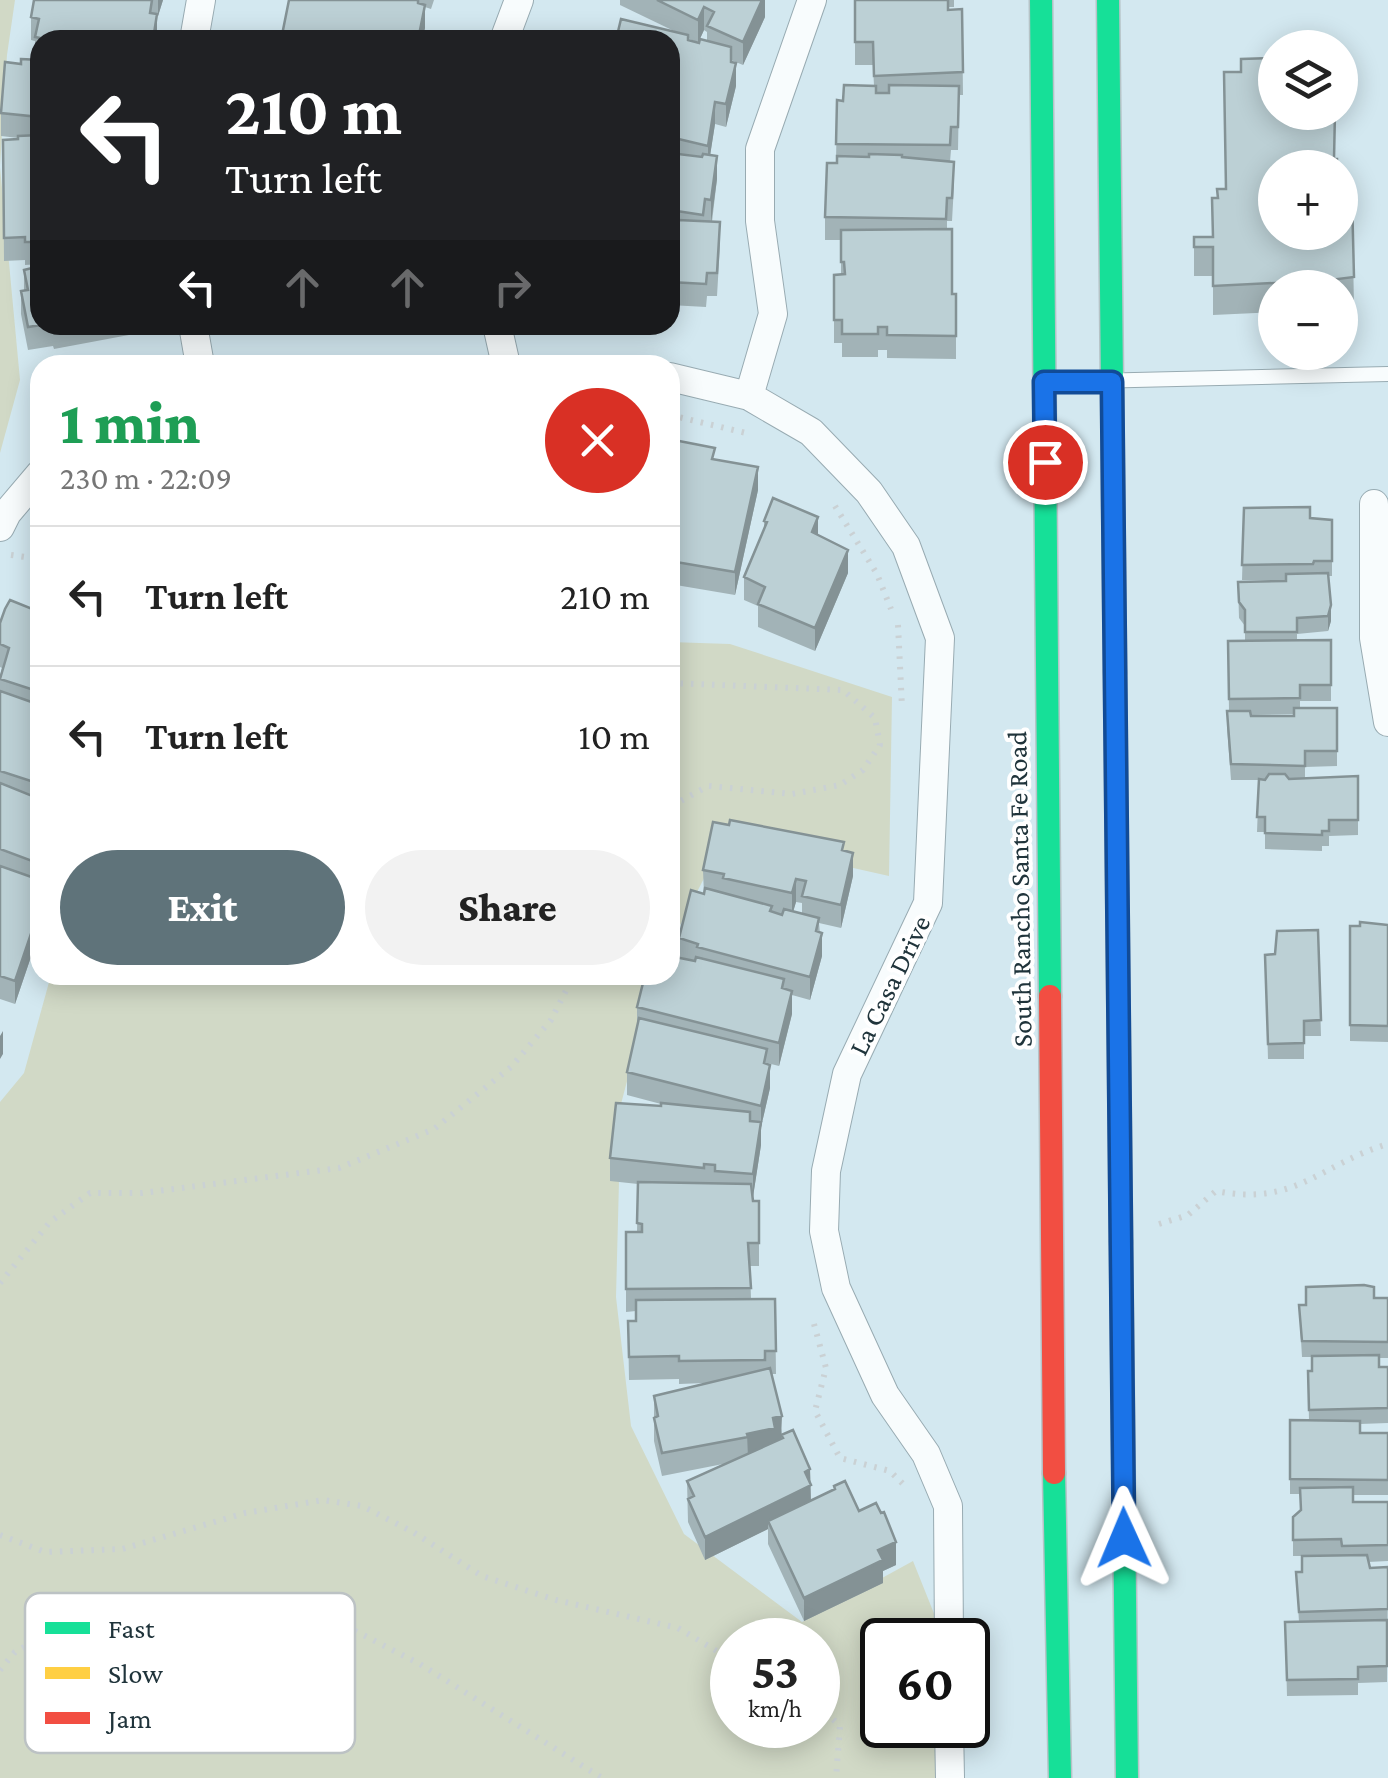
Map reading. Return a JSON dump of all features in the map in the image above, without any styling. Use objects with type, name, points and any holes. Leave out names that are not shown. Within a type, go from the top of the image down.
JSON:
[{"type":"main road","name":"South Rancho Santa Fe Road","points":[[1041,0],[1054,1530],[1060,1778]]},
{"type":"main road","points":[[1108,0],[1126,1778]]},
{"type":"street","points":[[196,30],[201,0]]},
{"type":"street","points":[[508,30],[519,0]]},
{"type":"street","points":[[749,396],[773,314],[760,221],[760,149],[812,0]]},
{"type":"street","name":"La Casa Drive","points":[[680,379],[749,396],[811,432],[870,492],[906,546],[940,638],[928,903],[846,1074],[826,1171],[824,1231],[836,1288],[885,1394],[926,1454],[948,1506],[949,1618]]},
{"type":"street","points":[[0,527],[30,486]]},
{"type":"street","points":[[1374,504],[1374,638],[1387,715]]},
{"type":"street","points":[[949,1748],[950,1778]]},
{"type":"lane","points":[[1044,382],[1388,374]]},
{"type":"path","points":[[680,418],[754,436]]},
{"type":"path","points":[[828,494],[877,574],[899,628],[902,724]]},
{"type":"path","points":[[0,554],[30,557]]},
{"type":"path","points":[[680,683],[842,690],[876,718],[880,745],[863,770],[840,785],[792,794],[708,786],[680,801]]},
{"type":"path","points":[[0,1283],[50,1222],[90,1194],[142,1194],[338,1168],[434,1129],[511,1067],[550,1020],[569,985]]},
{"type":"path","points":[[1158,1225],[1188,1215],[1216,1191],[1239,1196],[1290,1190],[1325,1175],[1354,1154],[1388,1144]]},
{"type":"path","points":[[810,1310],[826,1368],[815,1411],[840,1458],[890,1471],[911,1493]]},
{"type":"path","points":[[0,1536],[45,1552],[122,1548],[245,1513],[323,1500],[362,1506],[413,1532],[482,1576],[556,1600],[678,1628],[710,1647]]},
{"type":"path","points":[[355,1631],[420,1664],[602,1778]]},
{"type":"path","points":[[0,1670],[15,1652],[25,1647]]},
{"type":"path","points":[[836,1778],[838,1748]]},
{"type":"green space","points":[[0,0],[15,0],[7,55],[0,166]]},
{"type":"green space","points":[[0,167],[20,380],[0,453]]},
{"type":"green space","points":[[680,642],[730,644],[892,697],[889,876],[724,839],[680,925]]},
{"type":"green space","points":[[48,985],[652,985],[621,1104],[616,1297],[631,1426],[684,1534],[797,1618],[710,1618],[710,1748],[840,1748],[840,1618],[809,1618],[913,1561],[936,1618],[860,1618],[860,1748],[941,1748],[942,1778],[0,1778],[0,1102],[24,1073]]},
{"type":"building","points":[[34,0],[152,0],[150,13],[157,14],[155,30],[37,30],[39,19],[31,17]]},
{"type":"building","points":[[289,0],[418,0],[425,5],[420,30],[283,30]]},
{"type":"building","points":[[657,0],[762,0],[743,42],[707,26],[714,12],[704,7],[698,20]]},
{"type":"building","points":[[855,0],[948,0],[948,10],[962,9],[963,72],[874,76],[873,42],[855,42]]},
{"type":"building","points":[[621,19],[667,30],[618,30]]},
{"type":"building","points":[[680,33],[688,35],[688,40],[731,47],[731,62],[736,63],[726,104],[715,102],[708,146],[680,139]]},
{"type":"building","points":[[1258,58],[1258,130],[1335,130],[1334,150],[1258,150],[1258,250],[1353,250],[1354,270],[1258,270],[1258,284],[1213,286],[1213,247],[1194,247],[1194,237],[1213,237],[1212,198],[1218,198],[1217,189],[1226,189],[1224,72],[1241,72],[1241,59]]},
{"type":"building","points":[[21,59],[30,59],[30,116],[1,113],[5,62],[21,64]]},
{"type":"building","points":[[844,85],[876,86],[876,93],[889,93],[889,85],[959,86],[958,127],[951,127],[950,145],[836,144],[837,100],[843,101]]},
{"type":"building","points":[[30,135],[30,242],[25,242],[25,237],[4,238],[3,140]]},
{"type":"building","points":[[680,154],[717,156],[711,200],[705,199],[703,215],[680,212]]},
{"type":"building","points":[[869,154],[954,162],[952,198],[947,198],[946,219],[825,217],[827,163],[837,163],[837,156]]},
{"type":"building","points":[[680,220],[720,222],[717,273],[707,273],[706,284],[680,283]]},
{"type":"building","points":[[952,229],[956,336],[887,335],[887,327],[878,327],[878,334],[842,334],[842,320],[834,320],[834,275],[845,274],[841,230]]},
{"type":"building","points":[[30,268],[28,327],[21,291],[28,290],[24,270]]},
{"type":"building","points":[[680,441],[715,448],[712,459],[758,467],[735,572],[680,563]]},
{"type":"building","points":[[773,498],[818,517],[812,532],[848,550],[815,628],[758,604],[765,587],[744,577]]},
{"type":"building","points":[[1310,507],[1310,518],[1332,520],[1332,561],[1242,565],[1244,508]]},
{"type":"building","points":[[1328,573],[1328,616],[1297,618],[1297,632],[1245,632],[1245,610],[1239,602],[1238,582],[1286,581],[1286,574]]},
{"type":"building","points":[[10,600],[30,608],[30,689],[0,679],[9,648],[0,644]]},
{"type":"building","points":[[1331,640],[1331,685],[1300,685],[1300,698],[1229,699],[1228,641]]},
{"type":"building","points":[[0,691],[30,702],[30,781],[0,771]]},
{"type":"building","points":[[1294,708],[1337,708],[1337,751],[1305,751],[1305,766],[1231,764],[1227,711],[1250,711],[1251,716],[1294,716]]},
{"type":"building","points":[[1269,774],[1285,774],[1289,779],[1358,776],[1358,820],[1329,820],[1329,831],[1322,831],[1322,835],[1265,833],[1265,817],[1257,817],[1259,779],[1265,780]]},
{"type":"building","points":[[0,783],[30,795],[30,860],[0,849]]},
{"type":"building","points":[[730,820],[844,842],[842,850],[853,853],[841,905],[802,896],[806,881],[796,879],[792,893],[703,870],[713,822],[729,825]]},
{"type":"building","points":[[0,866],[30,876],[30,937],[15,981],[0,976]]},
{"type":"building","points":[[705,888],[772,906],[770,911],[782,915],[784,909],[819,918],[816,931],[822,933],[810,977],[697,947],[698,944],[680,938],[691,890],[704,894]]},
{"type":"building","points":[[1360,922],[1388,925],[1388,1026],[1350,1025],[1350,926],[1360,926]]},
{"type":"building","points":[[1318,930],[1321,1020],[1304,1021],[1304,1043],[1268,1044],[1265,955],[1275,954],[1277,931]]},
{"type":"building","points":[[696,957],[784,979],[782,988],[792,991],[779,1043],[637,1007],[642,985],[680,985],[680,958],[695,961]]},
{"type":"building","points":[[639,1018],[767,1049],[764,1063],[770,1065],[761,1106],[627,1072]]},
{"type":"building","points":[[616,1103],[661,1103],[750,1112],[750,1121],[761,1122],[753,1174],[715,1171],[715,1165],[704,1164],[704,1168],[610,1158]]},
{"type":"building","points":[[638,1182],[751,1184],[753,1201],[759,1201],[759,1243],[748,1243],[751,1288],[626,1289],[626,1232],[642,1232],[642,1224],[637,1223]]},
{"type":"building","points":[[1306,1287],[1374,1287],[1374,1298],[1388,1298],[1388,1342],[1302,1341],[1299,1305],[1306,1305]]},
{"type":"building","points":[[775,1299],[776,1351],[765,1351],[765,1360],[629,1357],[628,1321],[636,1321],[636,1300]]},
{"type":"building","points":[[1379,1355],[1379,1367],[1388,1367],[1388,1408],[1309,1410],[1308,1371],[1312,1371],[1312,1356]]},
{"type":"building","points":[[770,1368],[782,1416],[773,1418],[775,1428],[662,1453],[654,1418],[658,1416],[654,1396]]},
{"type":"building","points":[[1290,1420],[1360,1421],[1360,1433],[1388,1433],[1388,1480],[1290,1479]]},
{"type":"building","points":[[793,1430],[810,1469],[805,1472],[811,1485],[705,1537],[688,1499],[694,1496],[687,1481]]},
{"type":"building","points":[[845,1481],[859,1511],[876,1503],[884,1512],[896,1542],[878,1550],[883,1560],[804,1598],[768,1521]]},
{"type":"building","points":[[1353,1487],[1353,1502],[1388,1502],[1388,1545],[1342,1546],[1341,1539],[1293,1540],[1293,1517],[1301,1510],[1300,1488]]},
{"type":"building","points":[[1367,1555],[1370,1568],[1388,1567],[1388,1609],[1299,1612],[1296,1572],[1302,1572],[1302,1556]]},
{"type":"building","points":[[1387,1620],[1387,1666],[1358,1667],[1358,1679],[1287,1680],[1285,1622]]},
{"type":"traffic: fast","points":[[1041,0],[1050,996]]},
{"type":"traffic: fast","points":[[1108,0],[1115,672]]},
{"type":"traffic: fast","points":[[1121,1242],[1127,1778]]},
{"type":"traffic: fast","points":[[1054,1473],[1060,1778]]},
{"type":"traffic: slow","points":[[1115,672],[1121,1242]]},
{"type":"traffic: jam","points":[[1050,996],[1054,1473]]},
{"type":"route","points":[[1045,462],[1044,382],[1112,382],[1124,1538]]}]
